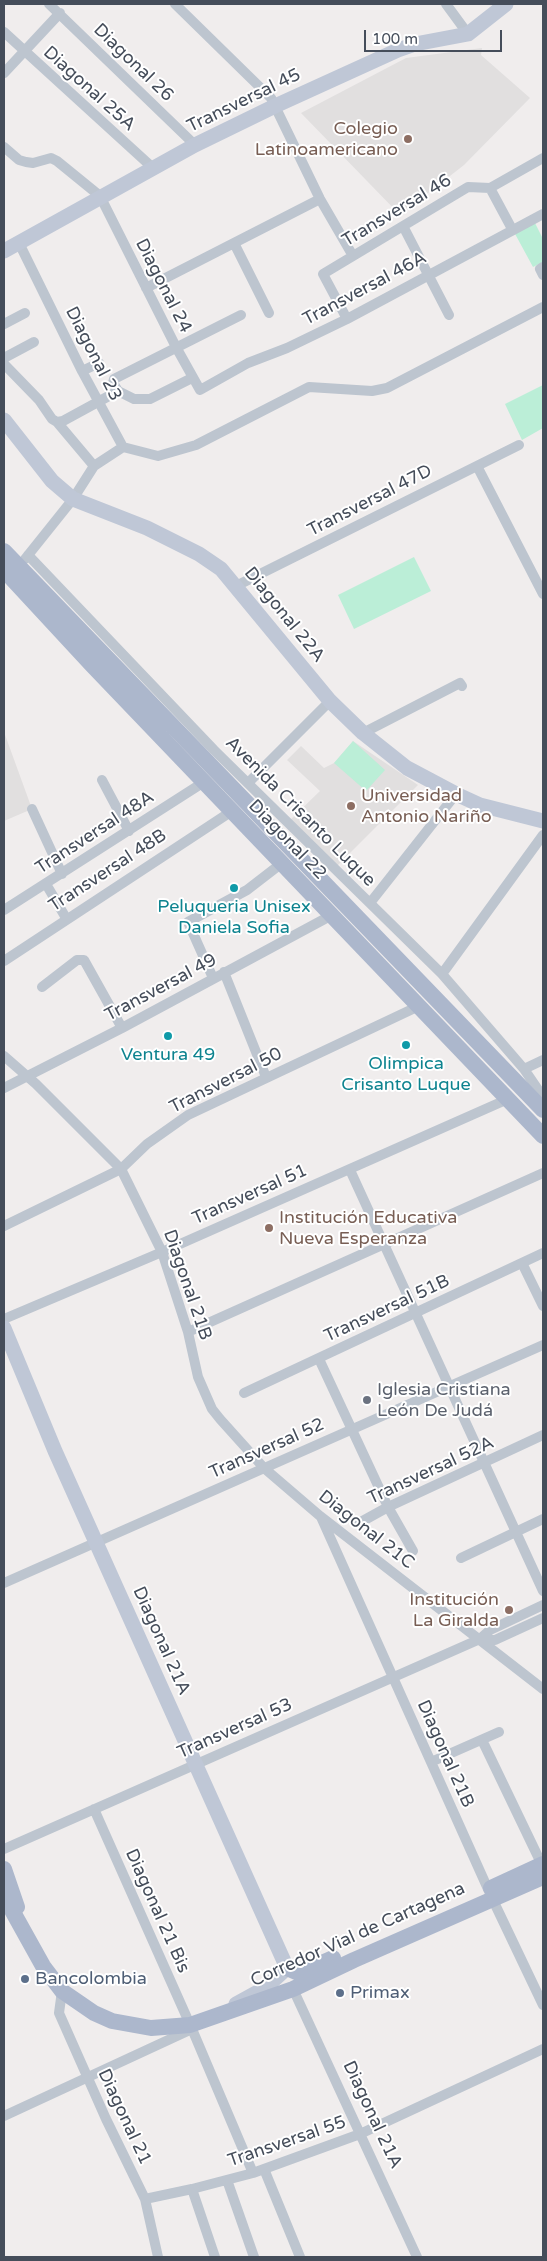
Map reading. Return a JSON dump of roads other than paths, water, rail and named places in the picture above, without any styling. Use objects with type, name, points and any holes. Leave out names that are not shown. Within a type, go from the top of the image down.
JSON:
[{"type":"main road","name":"Diagonal 22","points":[[4,551],[543,1110]]},
{"type":"main road","name":"Diagonal 22","points":[[17,564],[204,782],[543,1136]]},
{"type":"main road","name":"Corredor Vial de Cartagena","points":[[4,1869],[23,1927]]},
{"type":"main road","name":"Corredor Vial de Cartagena","points":[[4,1896],[23,1927],[43,1966],[62,1991],[94,2013],[121,2024],[151,2028],[192,2027],[210,2018],[293,1989],[543,1869]]},
{"type":"main road","name":"Corredor Vial de Cartagena","points":[[287,1968],[296,1972],[306,1970],[490,1894]]},
{"type":"street","name":"Diagonal 26","points":[[49,4],[195,145]]},
{"type":"street","points":[[175,4],[263,89],[275,106],[320,199],[352,256]]},
{"type":"street","points":[[446,4],[468,34]]},
{"type":"street","name":"Transversal 45","points":[[4,251],[100,196],[195,145],[398,50],[415,44],[468,34],[506,4]]},
{"type":"street","points":[[4,74],[60,13]]},
{"type":"street","name":"Diagonal 25A","points":[[4,32],[152,168]]},
{"type":"street","points":[[4,147],[19,160],[26,162],[32,163],[51,158],[57,161],[100,196]]},
{"type":"street","name":"Transversal 46","points":[[347,318],[323,274],[468,187],[490,188],[543,158]]},
{"type":"street","points":[[490,188],[512,229]]},
{"type":"street","name":"Diagonal 24","points":[[100,196],[176,347],[200,390]]},
{"type":"street","points":[[146,288],[320,199]]},
{"type":"street","name":"Transversal 46A","points":[[200,390],[248,363],[287,348],[347,318],[512,229],[542,218]]},
{"type":"street","points":[[404,226],[449,315]]},
{"type":"street","name":"Diagonal 23","points":[[19,243],[82,371],[123,447]]},
{"type":"street","points":[[234,243],[269,313]]},
{"type":"street","points":[[543,267],[540,269],[543,275]]},
{"type":"street","points":[[17,564],[72,499],[94,466],[123,447],[158,456],[196,445],[309,387],[372,390],[387,388],[543,307]]},
{"type":"street","points":[[4,324],[25,314]]},
{"type":"street","points":[[192,378],[150,399],[134,398],[118,391],[112,380],[241,315]]},
{"type":"street","points":[[4,358],[34,342]]},
{"type":"street","points":[[82,371],[99,363]]},
{"type":"street","points":[[4,364],[22,382],[94,466]]},
{"type":"street","points":[[57,422],[63,421],[118,391]]},
{"type":"street","name":"Diagonal 22A","points":[[4,420],[52,480],[72,499],[147,528],[192,551],[221,569],[330,701],[363,733],[407,768],[456,794],[497,810],[543,822]]},
{"type":"street","name":"Transversal 47D","points":[[236,586],[519,445]]},
{"type":"street","points":[[477,466],[543,594]]},
{"type":"street","name":"Avenida Crisanto Luque","points":[[17,564],[214,750],[442,974],[524,1069],[543,1097]]},
{"type":"street","points":[[363,733],[460,683],[462,686]]},
{"type":"street","points":[[248,783],[330,701]]},
{"type":"street","points":[[102,780],[129,830]]},
{"type":"street","name":"Transversal 48A","points":[[4,910],[204,782]]},
{"type":"street","points":[[370,903],[456,794]]},
{"type":"street","points":[[32,808],[62,874]]},
{"type":"street","name":"Transversal 48B","points":[[4,961],[66,918],[232,811]]},
{"type":"street","points":[[442,974],[543,835]]},
{"type":"street","points":[[213,978],[188,922],[247,890],[282,863]]},
{"type":"street","points":[[46,884],[66,918]]},
{"type":"street","name":"Transversal 49","points":[[4,1088],[122,1028],[332,915]]},
{"type":"street","points":[[42,987],[77,960],[84,960],[122,1028]]},
{"type":"street","points":[[224,972],[266,1077]]},
{"type":"street","name":"Transversal 50","points":[[4,1226],[121,1169],[147,1144],[188,1115],[419,1006]]},
{"type":"street","name":"Diagonal 21B","points":[[4,1056],[27,1076],[121,1169],[162,1252],[188,1332],[198,1377],[212,1409],[264,1468]]},
{"type":"street","points":[[524,1069],[543,1060]]},
{"type":"street","name":"Transversal 51","points":[[4,1319],[350,1170],[508,1099]]},
{"type":"street","points":[[350,1170],[449,1387],[518,1532],[543,1591]]},
{"type":"street","points":[[188,1332],[543,1174]]},
{"type":"street","name":"Transversal 51B","points":[[244,1393],[543,1253]]},
{"type":"street","points":[[522,1262],[543,1306]]},
{"type":"street","name":"Diagonal 21A","points":[[4,1328],[55,1451],[287,1968]]},
{"type":"street","name":"Transversal 52","points":[[4,1583],[543,1345]]},
{"type":"street","name":"Diagonal 21C","points":[[319,1359],[388,1507],[413,1551]]},
{"type":"street","name":"Transversal 52A","points":[[360,1523],[388,1507],[543,1435]]},
{"type":"street","name":"Diagonal 21C","points":[[264,1468],[320,1516],[543,1689]]},
{"type":"street","name":"Diagonal 21B","points":[[320,1516],[490,1894],[543,2004]]},
{"type":"street","points":[[461,1558],[543,1520]]},
{"type":"street","name":"Transversal 53","points":[[4,1849],[480,1639],[490,1630],[543,1605]]},
{"type":"street","name":"Transversal 53","points":[[480,1639],[495,1640],[543,1618]]},
{"type":"street","points":[[431,1762],[499,1732]]},
{"type":"street","points":[[482,1740],[543,1869]]},
{"type":"street","name":"Diagonal 21 Bis","points":[[94,1809],[192,2027],[253,2173]]},
{"type":"street","points":[[210,2018],[265,1988],[287,1968]]},
{"type":"street","name":"Diagonal 21A","points":[[293,1989],[417,2257]]},
{"type":"street","name":"Diagonal 21","points":[[62,1991],[59,2012],[145,2199],[158,2257]]},
{"type":"street","points":[[4,2116],[192,2027]]},
{"type":"street","name":"Transversal 55","points":[[145,2199],[264,2170],[360,2134],[543,2049]]},
{"type":"street","points":[[264,2170],[300,2257]]},
{"type":"street","points":[[227,2180],[254,2257]]},
{"type":"street","points":[[192,2189],[215,2257]]},
{"type":"place","name":"Colegio Latinoamericano","points":[[408,139]]},
{"type":"place","name":"Universidad Antonio Nariño","points":[[351,806]]},
{"type":"place","name":"Peluqueria Unisex Daniela Sofia","points":[[234,888]]},
{"type":"place","name":"Ventura 49","points":[[168,1036]]},
{"type":"place","name":"Olimpica Crisanto Luque","points":[[406,1045]]},
{"type":"place","name":"Institución Educativa Nueva Esperanza","points":[[269,1228]]},
{"type":"place","name":"Iglesia Cristiana León De Judá","points":[[367,1400]]},
{"type":"place","name":"Institución La Giralda","points":[[509,1610]]},
{"type":"place","name":"Bancolombia","points":[[25,1979]]},
{"type":"place","name":"Primax","points":[[340,1993]]}]
